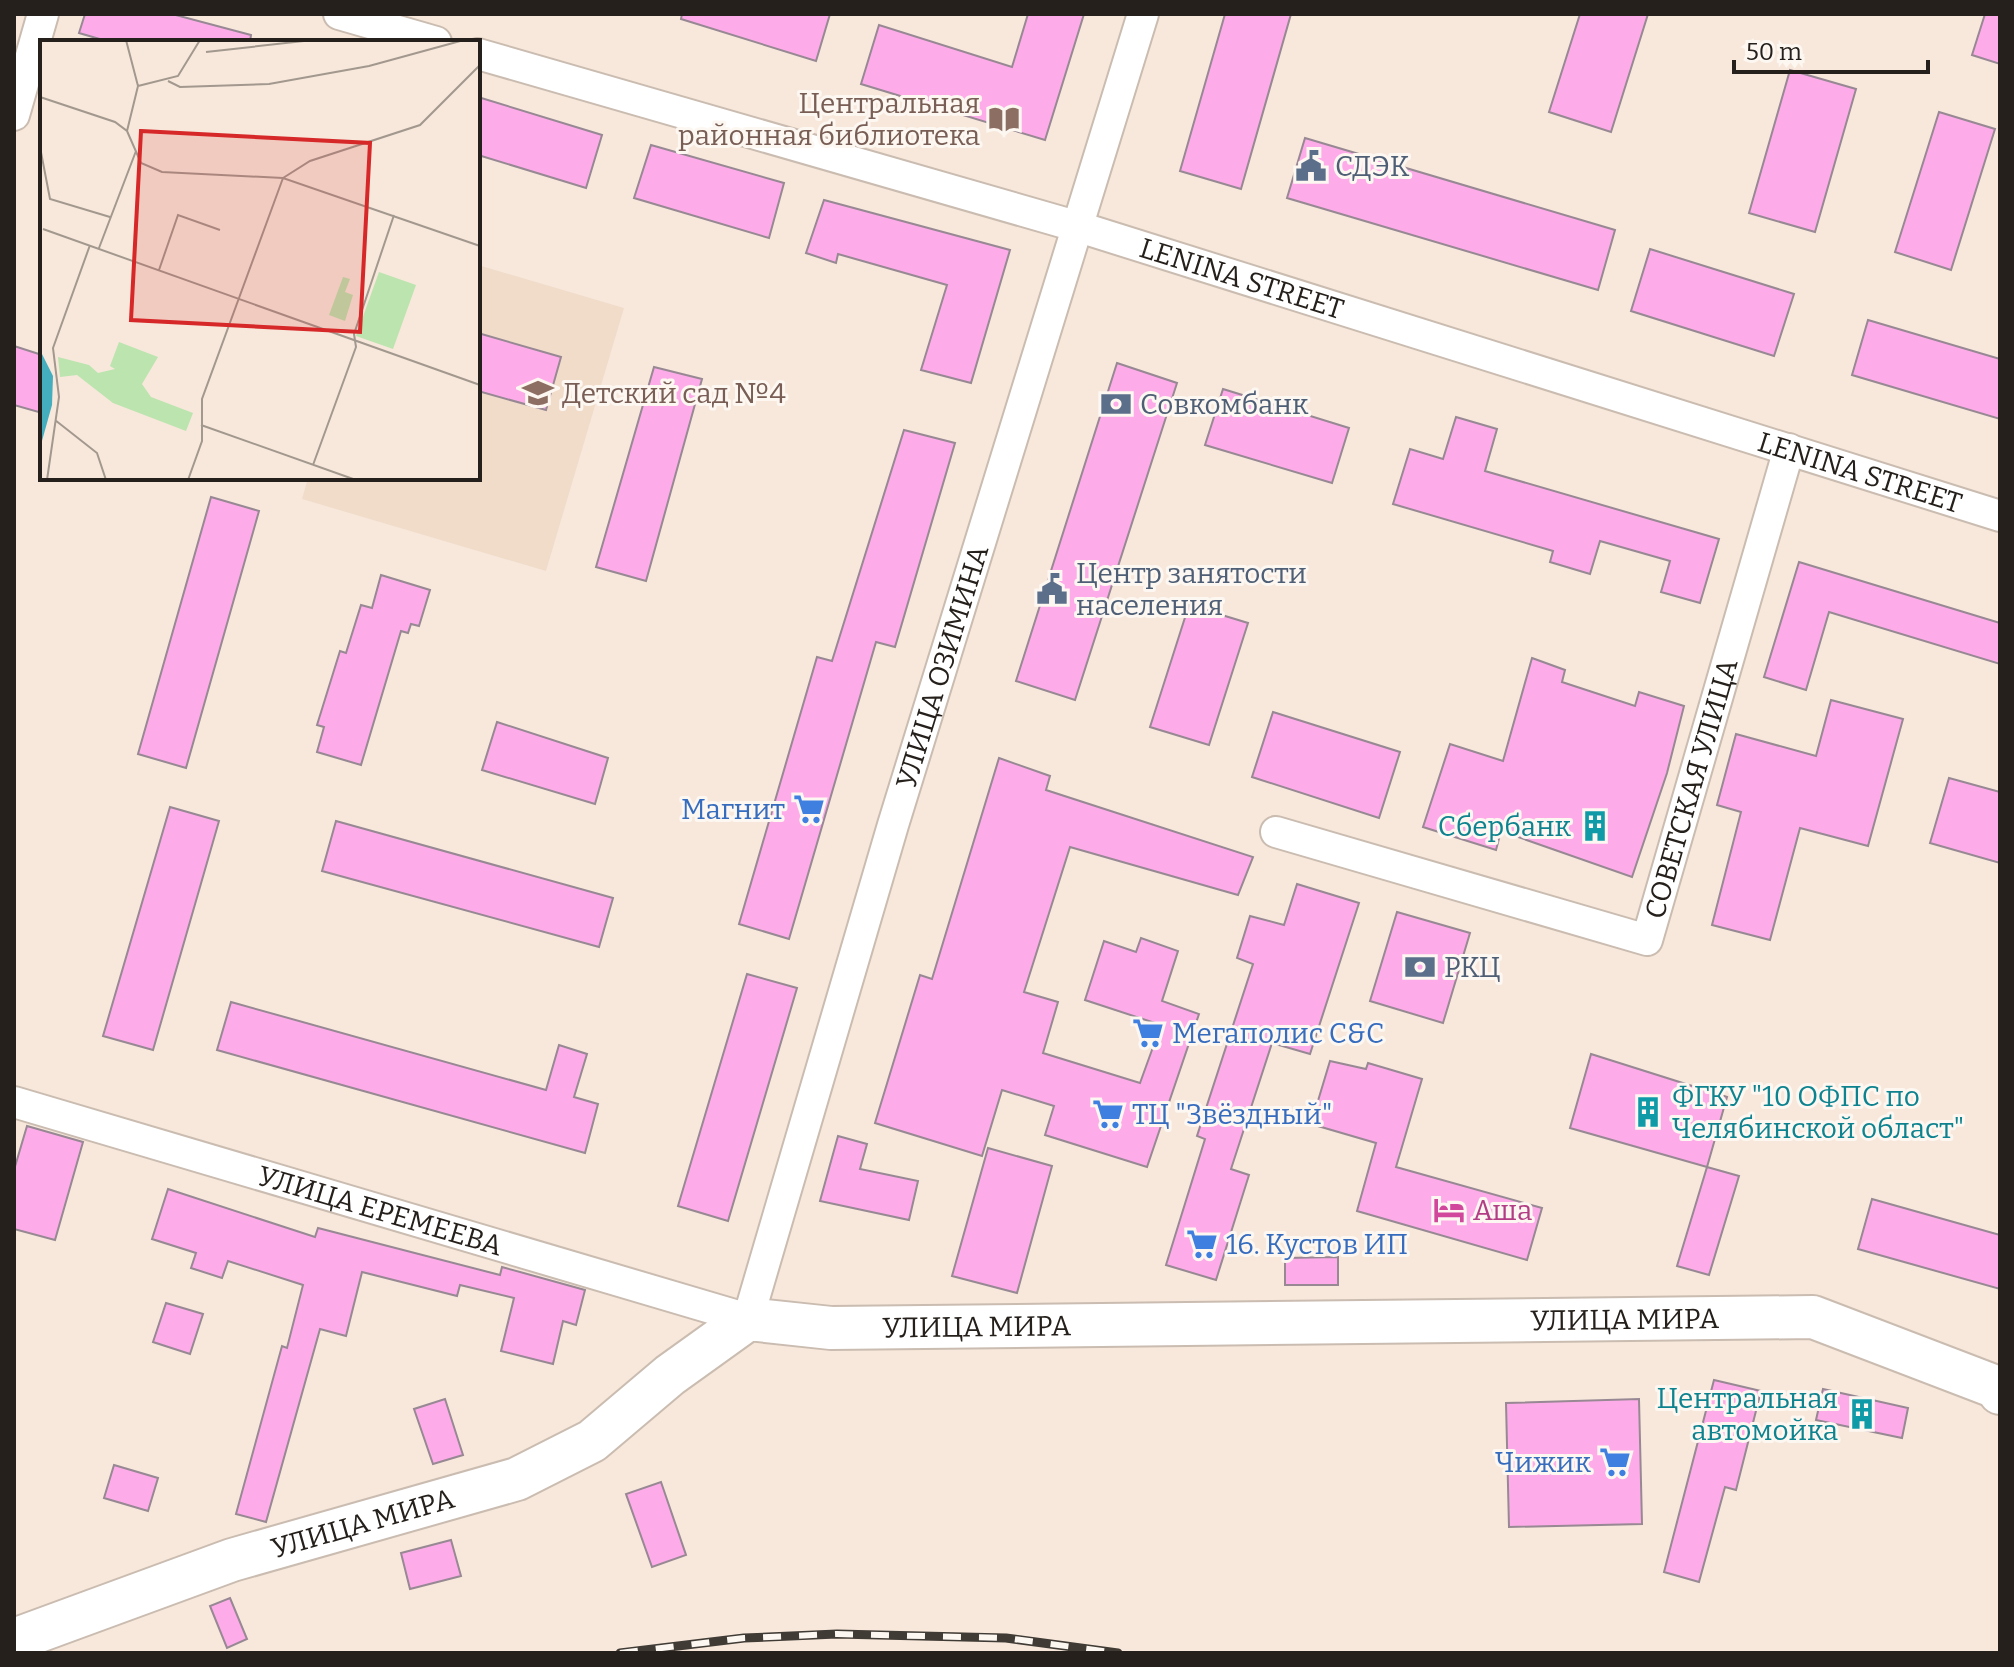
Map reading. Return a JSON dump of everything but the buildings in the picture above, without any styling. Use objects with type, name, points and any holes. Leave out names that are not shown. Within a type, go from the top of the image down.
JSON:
[{"type":"street","points":[[14,115],[43,14]]},
{"type":"street","points":[[339,14],[429,40]]},
{"type":"street","name":"УЛИЦА ОЗИМИНА","points":[[748,1319],[893,825],[1143,14]]},
{"type":"street","name":"LENINA STREET","points":[[480,55],[1079,227],[2000,516]]},
{"type":"street","name":"СОВЕТСКАЯ УЛИЦА","points":[[1276,832],[1647,940],[1789,449]]},
{"type":"street","name":"УЛИЦА ЕРЕМЕЕВА","points":[[14,1102],[748,1319]]},
{"type":"street","name":"УЛИЦА МИРА","points":[[14,1640],[232,1560],[517,1479],[592,1441],[670,1375],[748,1319],[831,1328],[1813,1317],[1996,1387],[2000,1393]]},
{"type":"shaded area","name":"Детский сад №4","points":[[480,266],[624,308],[546,571],[302,499],[307,480],[480,480]]},
{"type":"railway","points":[[620,1653],[744,1638],[837,1634],[1006,1638],[1118,1653]]},
{"type":"place","name":"Центральная районная библиотека","points":[[1004,119]]},
{"type":"place","name":"СДЭК","points":[[1311,166]]},
{"type":"place","name":"Детский сад №4","points":[[538,393]]},
{"type":"place","name":"Совкомбанк","points":[[1116,404]]},
{"type":"place","name":"Центр занятости населения","points":[[1052,589]]},
{"type":"place","name":"Магнит","points":[[809,809]]},
{"type":"place","name":"Сбербанк","points":[[1595,826]]},
{"type":"place","name":"РКЦ","points":[[1420,967]]},
{"type":"place","name":"Мегаполис C&C","points":[[1148,1033]]},
{"type":"place","name":"ФГКУ \"10 ОФПС по Челябинской област\"","points":[[1648,1112]]},
{"type":"place","name":"ТЦ \"Звёздный\"","points":[[1108,1114]]},
{"type":"place","name":"Аша","points":[[1449,1210]]},
{"type":"place","name":"16. Кустов ИП","points":[[1202,1244]]},
{"type":"place","name":"Центральная автомойка","points":[[1862,1414]]},
{"type":"place","name":"Чижик","points":[[1615,1462]]}]
